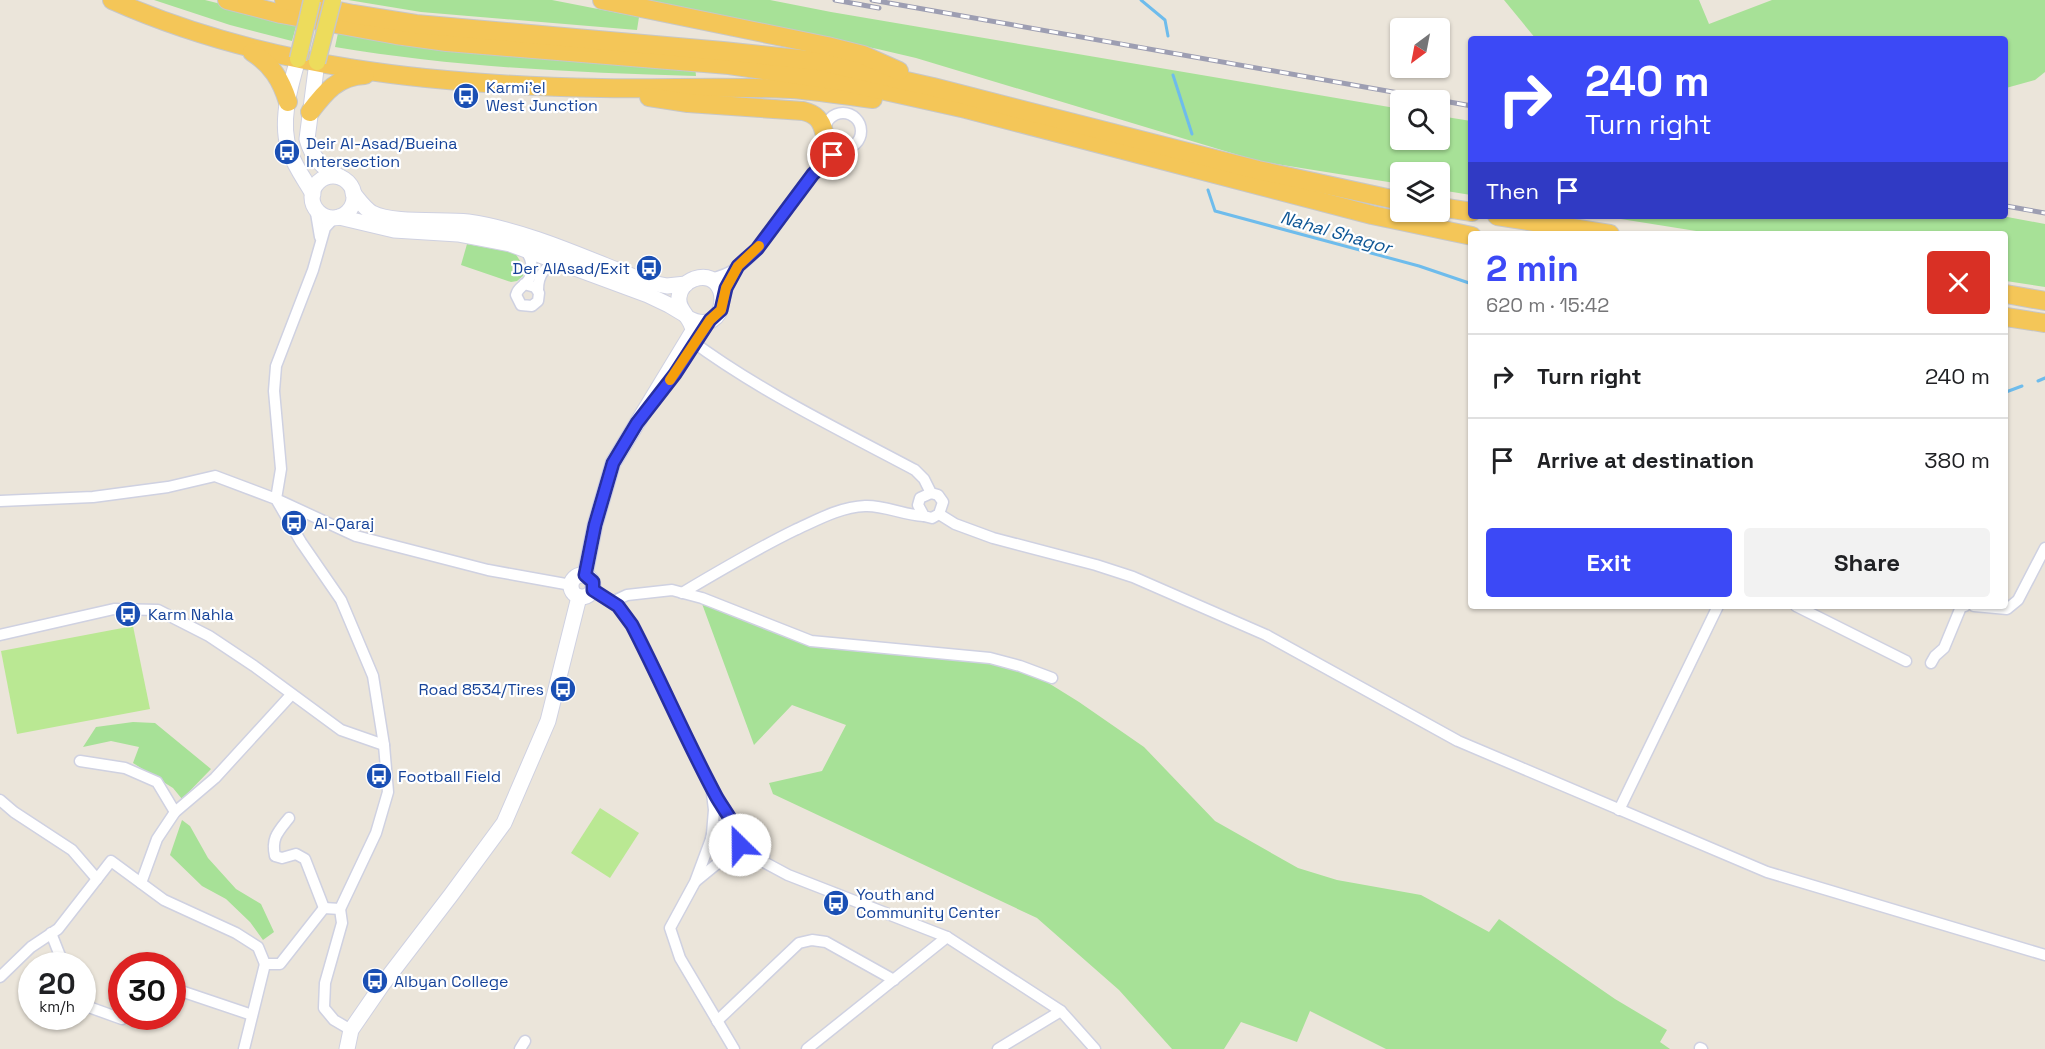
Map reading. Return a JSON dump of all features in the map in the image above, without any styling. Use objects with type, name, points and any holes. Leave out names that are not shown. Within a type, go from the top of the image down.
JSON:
[{"type":"highway","points":[[112,0],[243,46],[298,59],[400,75],[483,83],[600,88],[790,89],[966,110]]},
{"type":"highway","points":[[227,0],[281,14],[396,35],[471,44],[729,65],[815,76],[966,110],[1372,215],[1468,235]]},
{"type":"highway","points":[[284,0],[416,24],[819,61],[933,87],[1247,167],[1390,199]]},
{"type":"highway","points":[[602,0],[863,55],[933,87]]},
{"type":"highway","points":[[243,46],[269,65],[282,86],[288,102]]},
{"type":"highway","points":[[310,112],[326,91],[344,79],[358,75],[400,75]]},
{"type":"highway","points":[[600,88],[666,101],[803,111],[820,120],[825,135]]},
{"type":"highway","points":[[1450,209],[1468,211]]},
{"type":"highway","points":[[1516,219],[1591,231]]},
{"type":"highway","points":[[2008,294],[2045,301]]},
{"type":"highway","points":[[2008,317],[2045,323]]},
{"type":"main road","points":[[312,0],[288,102],[286,138],[289,151],[314,201],[326,216],[394,230],[472,236],[525,249],[648,295],[698,322],[710,320]]},
{"type":"main road","points":[[333,0],[317,62],[308,139],[314,156],[327,170],[350,185],[353,193],[353,203],[350,209],[337,217]]},
{"type":"main road","points":[[314,201],[318,183],[322,179],[340,177]]},
{"type":"main road","points":[[347,1049],[351,1030],[382,985],[504,823],[548,721],[581,591],[593,582],[585,575],[595,525],[613,463],[692,342],[721,310],[723,297],[716,284],[706,279],[695,279],[686,284],[667,286],[647,282],[526,236],[488,225],[449,220],[384,217],[371,212],[353,193]]},
{"type":"main road","points":[[686,284],[679,297],[686,316],[693,326],[692,342]]},
{"type":"street","points":[[706,279],[719,276],[738,266],[767,237],[813,174],[820,160],[828,120],[832,116],[844,113],[854,117],[860,127],[860,139],[852,147],[842,149],[833,155],[813,174]]},
{"type":"street","points":[[825,135],[834,147],[842,149]]},
{"type":"street","points":[[314,201],[319,224],[320,246]]},
{"type":"street","points":[[337,217],[325,228],[313,270],[280,356],[274,379],[281,469],[276,498],[301,542],[341,600],[373,676],[384,745],[388,792],[376,833],[340,909],[342,923],[325,983],[324,1008],[334,1020],[351,1030]]},
{"type":"street","points":[[525,249],[530,256],[532,267],[516,295],[524,306],[536,304],[542,273],[549,265],[559,262]]},
{"type":"street","points":[[723,297],[738,266]]},
{"type":"street","points":[[524,284],[532,285],[538,290]]},
{"type":"street","points":[[692,342],[806,412],[915,470],[924,479],[931,493]]},
{"type":"street","points":[[0,501],[93,497],[168,487],[215,476],[276,498],[356,537],[581,591],[612,602],[632,625],[711,786],[741,841],[732,853],[695,882]]},
{"type":"street","points":[[682,593],[747,554],[832,513],[865,506],[932,518],[939,514],[943,502],[938,495],[931,493],[923,495],[918,501],[918,510],[924,516]]},
{"type":"street","points":[[939,514],[955,524],[982,535],[1096,565],[1133,578],[1256,631],[1458,741],[1767,872],[2045,955]]},
{"type":"street","points":[[2008,608],[2018,600],[2045,548]]},
{"type":"street","points":[[612,602],[627,595],[672,590],[702,598],[811,641],[990,658],[1052,678]]},
{"type":"street","points":[[0,635],[114,609],[158,610],[209,636],[341,730],[384,745]]},
{"type":"street","points":[[1619,810],[1717,609]]},
{"type":"street","points":[[1802,609],[1906,661]]},
{"type":"street","points":[[1931,663],[1944,648],[1960,609]]},
{"type":"street","points":[[141,883],[157,839],[175,812],[215,778],[291,695]]},
{"type":"street","points":[[80,761],[125,768],[158,782],[175,812]]},
{"type":"street","points":[[711,786],[714,810],[712,837],[695,882],[670,928],[680,958],[734,1049]]},
{"type":"street","points":[[0,800],[14,812],[72,850],[97,879]]},
{"type":"street","points":[[289,818],[272,845],[275,856],[282,858],[296,855],[305,860],[324,908]]},
{"type":"street","points":[[712,837],[722,826],[737,831],[760,854],[788,875]]},
{"type":"street","points":[[712,837],[716,851],[747,853],[788,875],[947,938],[1061,1011],[1095,1049]]},
{"type":"street","points":[[0,977],[31,947],[58,929],[111,861],[164,900],[236,933],[258,947],[265,964],[244,1049]]},
{"type":"street","points":[[324,908],[340,909]]},
{"type":"street","points":[[265,964],[280,964],[324,908]]},
{"type":"street","points":[[51,933],[58,952]]},
{"type":"street","points":[[807,1049],[947,938]]},
{"type":"street","points":[[717,1021],[799,942],[812,940],[826,942],[894,980]]},
{"type":"street","points":[[186,993],[252,1015]]},
{"type":"street","points":[[998,1049],[1061,1011]]},
{"type":"green space","points":[[154,0],[205,0],[297,23],[292,41],[230,25]]},
{"type":"green space","points":[[348,0],[552,0],[639,17],[637,30],[421,12]]},
{"type":"green space","points":[[638,0],[770,0],[1390,107],[1390,150],[1450,150],[1450,118],[1468,121],[1468,195],[1450,192],[1450,162],[1390,162],[1390,182],[1258,161],[916,58],[847,42],[707,16]]},
{"type":"green space","points":[[1504,0],[1699,0],[1709,24],[1772,0],[2045,0],[2045,72],[2035,80],[2008,87],[2008,36],[1534,36]]},
{"type":"green space","points":[[338,33],[403,44],[695,65],[696,76],[560,71],[425,60],[335,47]]},
{"type":"green space","points":[[2008,217],[2045,224],[2045,287],[2008,281],[2008,231],[1696,231],[1621,219],[2008,219]]},
{"type":"green space","points":[[467,244],[515,253],[524,267],[523,276],[511,282],[461,265]]},
{"type":"green space","points":[[701,601],[822,642],[991,662],[1042,679],[1144,747],[1215,821],[1298,868],[1337,880],[1421,895],[1489,932],[1499,919],[1615,999],[1667,1030],[1660,1042],[1670,1049],[1386,1049],[1310,1011],[1297,1042],[1241,1022],[1224,1049],[1172,1049],[1119,990],[1037,918],[773,794],[769,783],[822,771],[846,725],[792,705],[754,745]]},
{"type":"green space","points":[[133,626],[150,709],[17,734],[1,651]]},
{"type":"green space","points":[[133,722],[155,723],[211,769],[182,799],[173,788],[133,763],[139,747],[111,741],[83,747],[96,727]]},
{"type":"green space","points":[[600,808],[639,833],[610,878],[571,853]]},
{"type":"green space","points":[[182,820],[190,826],[208,858],[236,889],[261,904],[274,932],[263,940],[250,922],[226,899],[202,886],[170,855]]},
{"type":"waterway","name":"Nahal Shagor","points":[[1141,0],[1165,20],[1168,36]]},
{"type":"waterway","name":"Nahal Shagor","points":[[1173,75],[1192,134]]},
{"type":"waterway","name":"Nahal Shagor","points":[[1208,190],[1215,211],[1419,266],[1468,283]]},
{"type":"waterway","name":"Nahal Shagor","points":[[2038,381],[2045,378]]},
{"type":"waterway","name":"Nahal Shagor","points":[[2008,391],[2022,386]]},
{"type":"railway","points":[[835,0],[879,8]]},
{"type":"railway","points":[[872,0],[1468,105]]},
{"type":"railway","points":[[2008,206],[2045,213]]},
{"type":"slow traffic","points":[[670,380],[710,320],[721,310],[726,288],[738,266],[759,246]]},
{"type":"place","name":"Karmi'el West Junction","points":[[466,96]]},
{"type":"place","name":"Deir Al-Asad/Bueina Intersection","points":[[287,152]]},
{"type":"place","name":"Der AlAsad/Exit","points":[[649,268]]},
{"type":"place","name":"Al-Qaraj","points":[[294,523]]},
{"type":"place","name":"Karm Nahla","points":[[128,614]]},
{"type":"place","name":"Road 8534/Tires","points":[[563,689]]},
{"type":"place","name":"Football Field","points":[[379,776]]},
{"type":"place","name":"Youth and Community Center","points":[[836,903]]},
{"type":"place","name":"Albyan College","points":[[375,981]]},
{"type":"route","points":[[740,845],[740,834],[711,786],[632,625],[618,606],[593,590],[593,582],[585,575],[595,525],[613,463],[637,423],[675,374],[710,320],[721,310],[726,288],[738,266],[757,249],[813,174],[833,155]]}]
